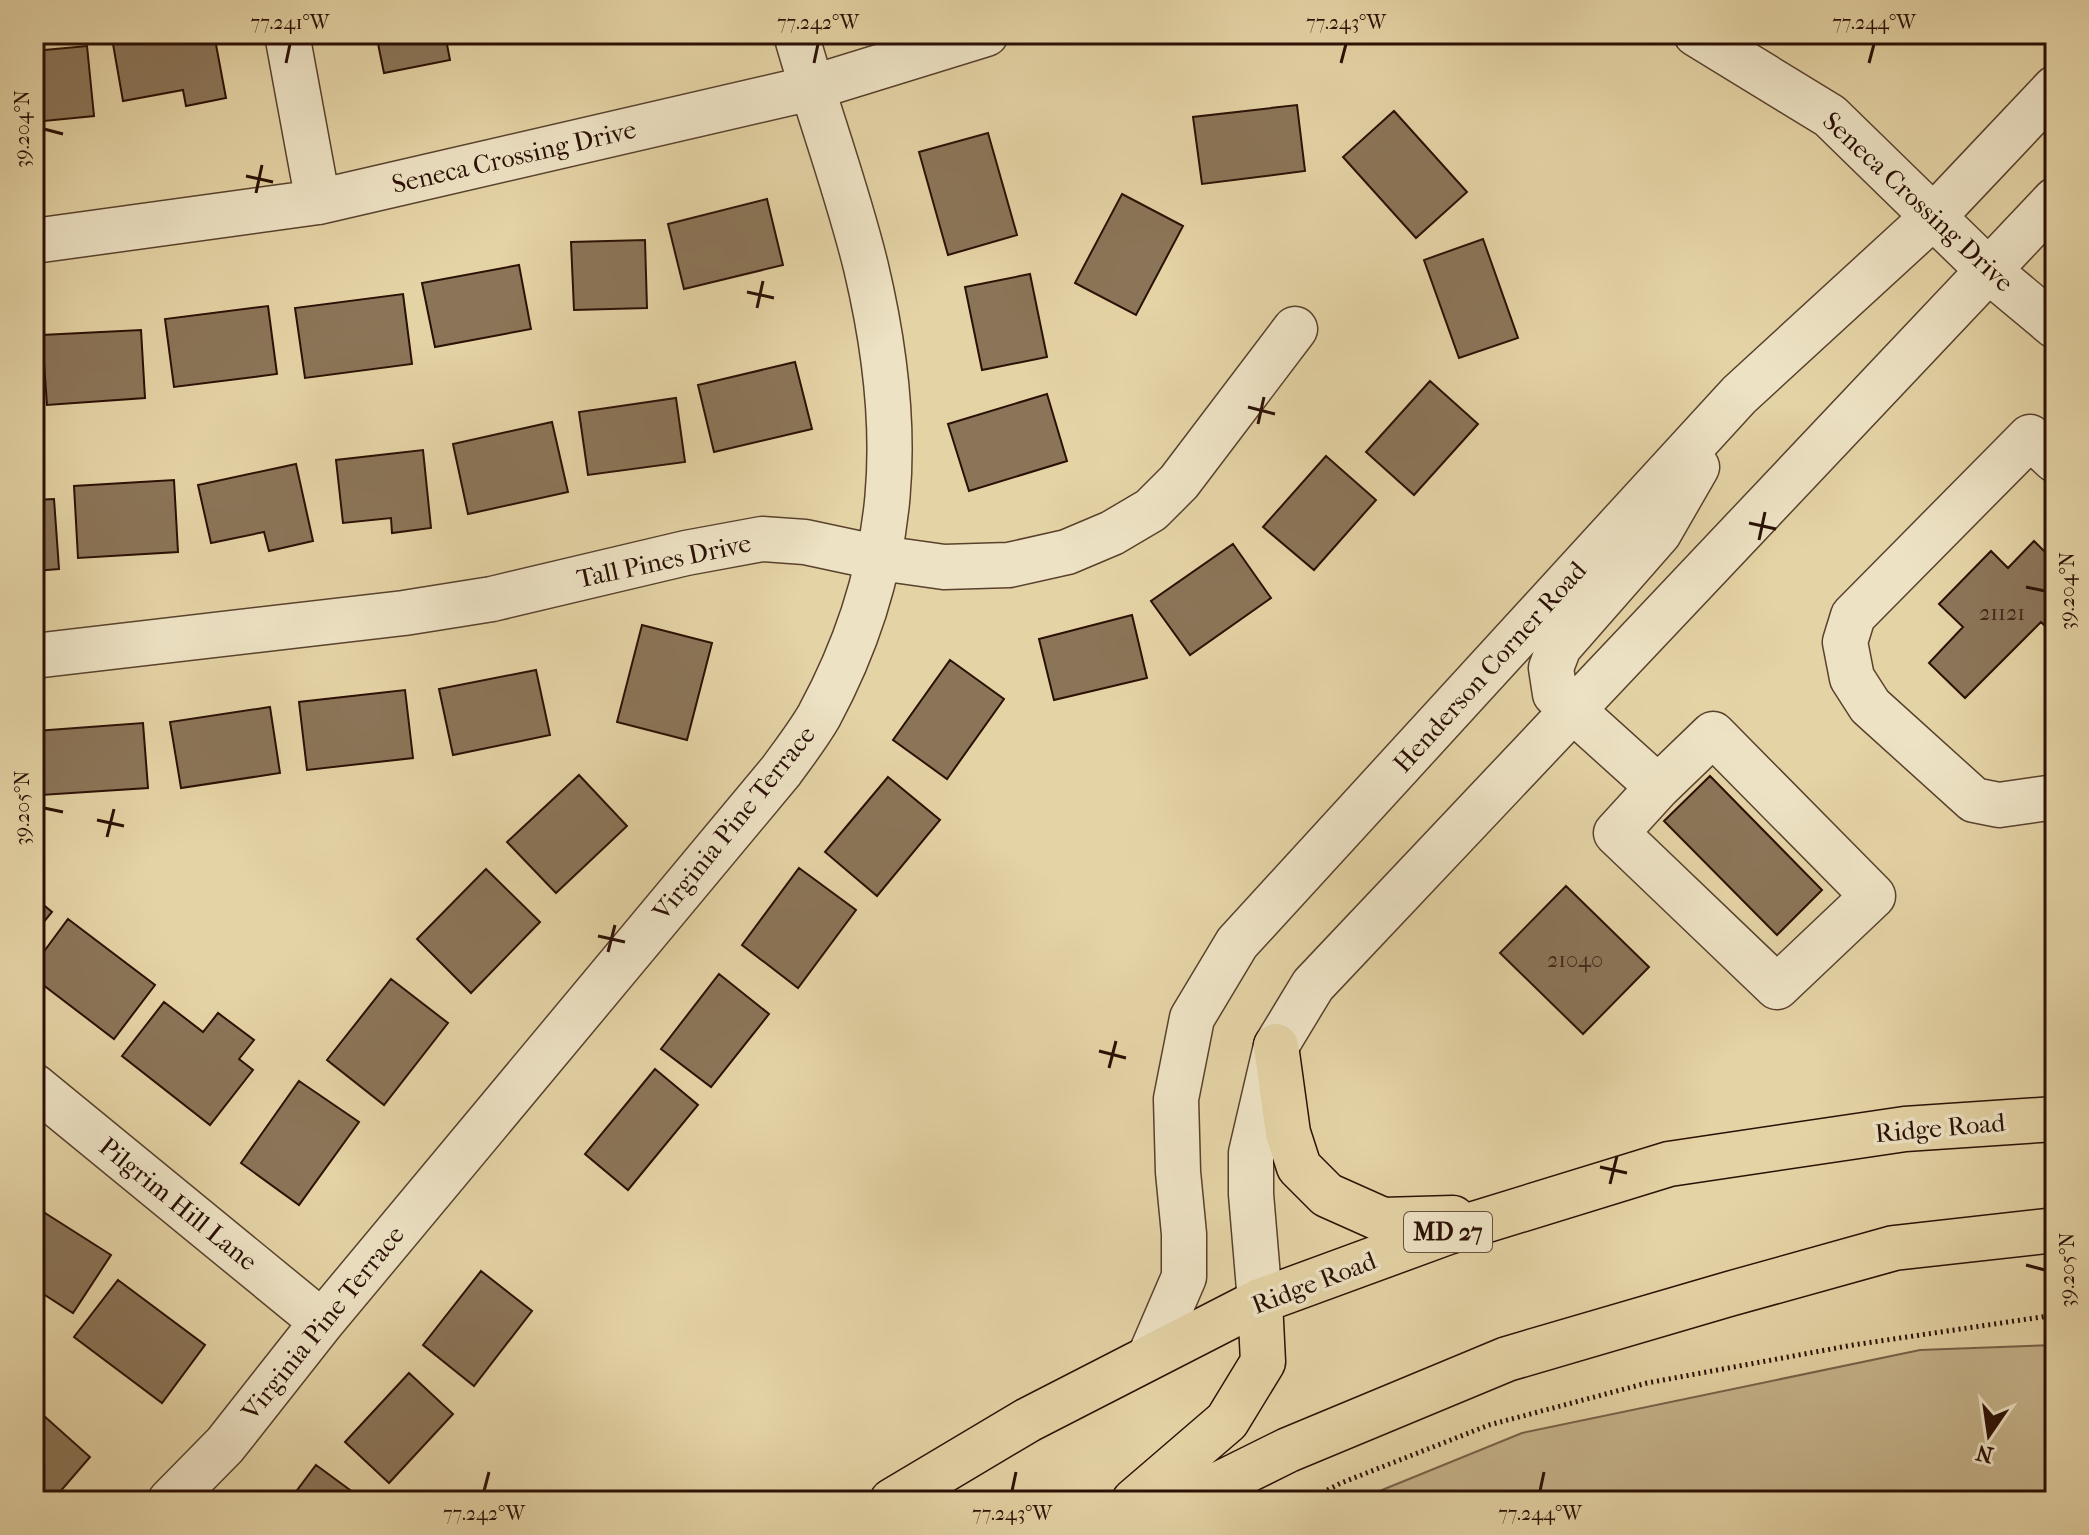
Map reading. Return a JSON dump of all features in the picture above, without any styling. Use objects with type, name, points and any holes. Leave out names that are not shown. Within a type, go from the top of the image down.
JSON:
[{"type":"highway","points":[[1276,1046],[1288,1133],[1299,1167],[1327,1195],[1383,1220],[1499,1216]]},
{"type":"highway","name":"Ridge Road","points":[[892,1501],[1028,1420],[1260,1301],[1448,1232],[1669,1164],[1905,1129],[2055,1119]]},
{"type":"highway","points":[[1185,1501],[1288,1450],[1507,1359],[1894,1248],[2051,1231]]},
{"type":"highway","points":[[1134,1501],[1227,1421],[1263,1362],[1260,1301]]},
{"type":"street","points":[[287,34],[318,202]]},
{"type":"street","name":"Virginia Pine Terrace","points":[[170,1501],[225,1445],[322,1322],[781,771],[818,717],[857,635],[880,558],[889,494],[891,444],[885,366],[866,266],[796,34]]},
{"type":"street","name":"Seneca Crossing Drive","points":[[34,241],[318,202],[811,88],[986,34]]},
{"type":"street","name":"Seneca Crossing Drive","points":[[1696,34],[1830,116],[1988,270],[2055,326]]},
{"type":"street","name":"Henderson Corner Road","points":[[1150,1356],[1184,1277],[1176,1099],[1192,1018],[1237,943],[1739,395],[1934,216],[2055,88]]},
{"type":"street","points":[[1260,1301],[1251,1194],[1251,1153],[1276,1046],[1313,985],[2055,200]]},
{"type":"street","name":"Tall Pines Drive","points":[[34,656],[404,613],[492,599],[686,553],[762,539],[805,542],[880,558],[944,567],[1009,565],[1067,552],[1112,533],[1151,510],[1217,436],[1295,329]]},
{"type":"street","points":[[1658,787],[1555,694],[1551,668],[1559,647],[1659,533],[1739,395]]},
{"type":"street","points":[[2055,460],[2030,437],[1853,616],[1845,642],[1852,678],[1870,706],[1974,800],[1999,805],[2055,797]]},
{"type":"street","points":[[1713,734],[1873,896],[1777,987],[1616,833],[1658,787],[1713,734]]},
{"type":"street","name":"Pilgrim Hill Lane","points":[[34,1086],[322,1322]]},
{"type":"path","points":[[1306,1501],[1341,1483],[1489,1425],[1647,1383],[1853,1345],[2055,1315]]},
{"type":"shaded area","points":[[2055,1345],[2055,1501],[1355,1501],[1522,1433],[1920,1350]]},
{"type":"building","points":[[166,34],[214,34],[226,98],[186,106],[183,90],[123,101],[113,44]]},
{"type":"building","points":[[376,34],[445,34],[450,60],[384,73]]},
{"type":"building","points":[[87,46],[94,116],[34,122],[34,51]]},
{"type":"building","points":[[1297,105],[1305,171],[1202,184],[1193,117]]},
{"type":"building","points":[[1394,111],[1467,192],[1416,238],[1343,157]]},
{"type":"building","points":[[988,133],[1017,235],[948,255],[919,152]]},
{"type":"building","points":[[1122,194],[1183,226],[1136,315],[1075,283]]},
{"type":"building","points":[[767,199],[783,265],[684,289],[668,224]]},
{"type":"building","points":[[1483,239],[1518,338],[1459,358],[1424,260]]},
{"type":"building","points":[[645,240],[647,308],[574,310],[571,242]]},
{"type":"building","points":[[519,265],[531,329],[435,347],[422,283]]},
{"type":"building","points":[[1030,274],[1047,357],[982,370],[965,287]]},
{"type":"building","points":[[403,294],[412,364],[305,378],[295,308]]},
{"type":"building","points":[[268,306],[277,374],[174,387],[165,319]]},
{"type":"building","points":[[141,330],[145,398],[47,405],[42,335]]},
{"type":"building","points":[[795,362],[812,429],[714,452],[698,385]]},
{"type":"building","points":[[1430,381],[1478,424],[1414,495],[1366,452]]},
{"type":"building","points":[[1047,394],[1067,461],[969,491],[948,424]]},
{"type":"building","points":[[676,398],[685,462],[588,475],[579,412]]},
{"type":"building","points":[[552,422],[568,492],[468,514],[453,444]]},
{"type":"building","points":[[423,450],[431,528],[392,533],[391,518],[343,523],[336,460]]},
{"type":"building","points":[[1326,456],[1376,500],[1314,570],[1263,527]]},
{"type":"building","points":[[296,464],[313,541],[269,551],[264,532],[211,543],[198,485]]},
{"type":"building","points":[[174,480],[178,552],[78,558],[74,486]]},
{"type":"building","points":[[54,499],[59,569],[34,571],[34,500]]},
{"type":"building","points":[[2034,541],[2055,562],[2055,628],[2051,632],[2041,622],[1965,698],[1929,663],[1963,627],[1939,604],[1991,551],[2008,568]]},
{"type":"building","points":[[1233,544],[1271,598],[1190,655],[1151,601]]},
{"type":"building","points":[[1132,615],[1147,678],[1054,700],[1039,639]]},
{"type":"building","points":[[642,625],[712,643],[687,740],[617,722]]},
{"type":"building","points":[[950,660],[1004,699],[947,779],[893,740]]},
{"type":"building","points":[[536,670],[550,735],[453,755],[439,689]]},
{"type":"building","points":[[405,690],[413,758],[307,770],[299,702]]},
{"type":"building","points":[[270,707],[280,773],[181,788],[170,722]]},
{"type":"building","points":[[143,723],[148,788],[41,795],[36,731]]},
{"type":"building","points":[[579,775],[627,826],[556,893],[507,842]]},
{"type":"building","points":[[1710,776],[1822,890],[1777,935],[1664,821]]},
{"type":"building","points":[[888,777],[940,820],[877,896],[825,852]]},
{"type":"building","points":[[799,868],[856,910],[798,988],[742,945]]},
{"type":"building","points":[[486,869],[540,922],[471,993],[417,939]]},
{"type":"building","points":[[1566,886],[1649,967],[1583,1034],[1500,953]]},
{"type":"building","points":[[34,897],[52,912],[34,934]]},
{"type":"building","points":[[68,919],[155,985],[114,1039],[34,978],[34,965]]},
{"type":"building","points":[[719,974],[769,1014],[711,1087],[661,1049]]},
{"type":"building","points":[[391,979],[448,1023],[384,1105],[327,1060]]},
{"type":"building","points":[[164,1002],[203,1032],[218,1013],[254,1040],[239,1059],[253,1070],[210,1125],[122,1056]]},
{"type":"building","points":[[655,1069],[698,1105],[628,1190],[585,1154]]},
{"type":"building","points":[[299,1081],[359,1122],[299,1205],[241,1163]]},
{"type":"building","points":[[34,1206],[111,1255],[73,1313],[34,1288]]},
{"type":"building","points":[[481,1271],[532,1311],[474,1386],[423,1345]]},
{"type":"building","points":[[118,1280],[205,1345],[162,1403],[74,1337]]},
{"type":"building","points":[[409,1373],[453,1414],[389,1483],[345,1442]]},
{"type":"building","points":[[34,1407],[90,1457],[52,1501],[42,1501],[34,1494]]},
{"type":"building","points":[[316,1465],[365,1501],[289,1501]]}]
